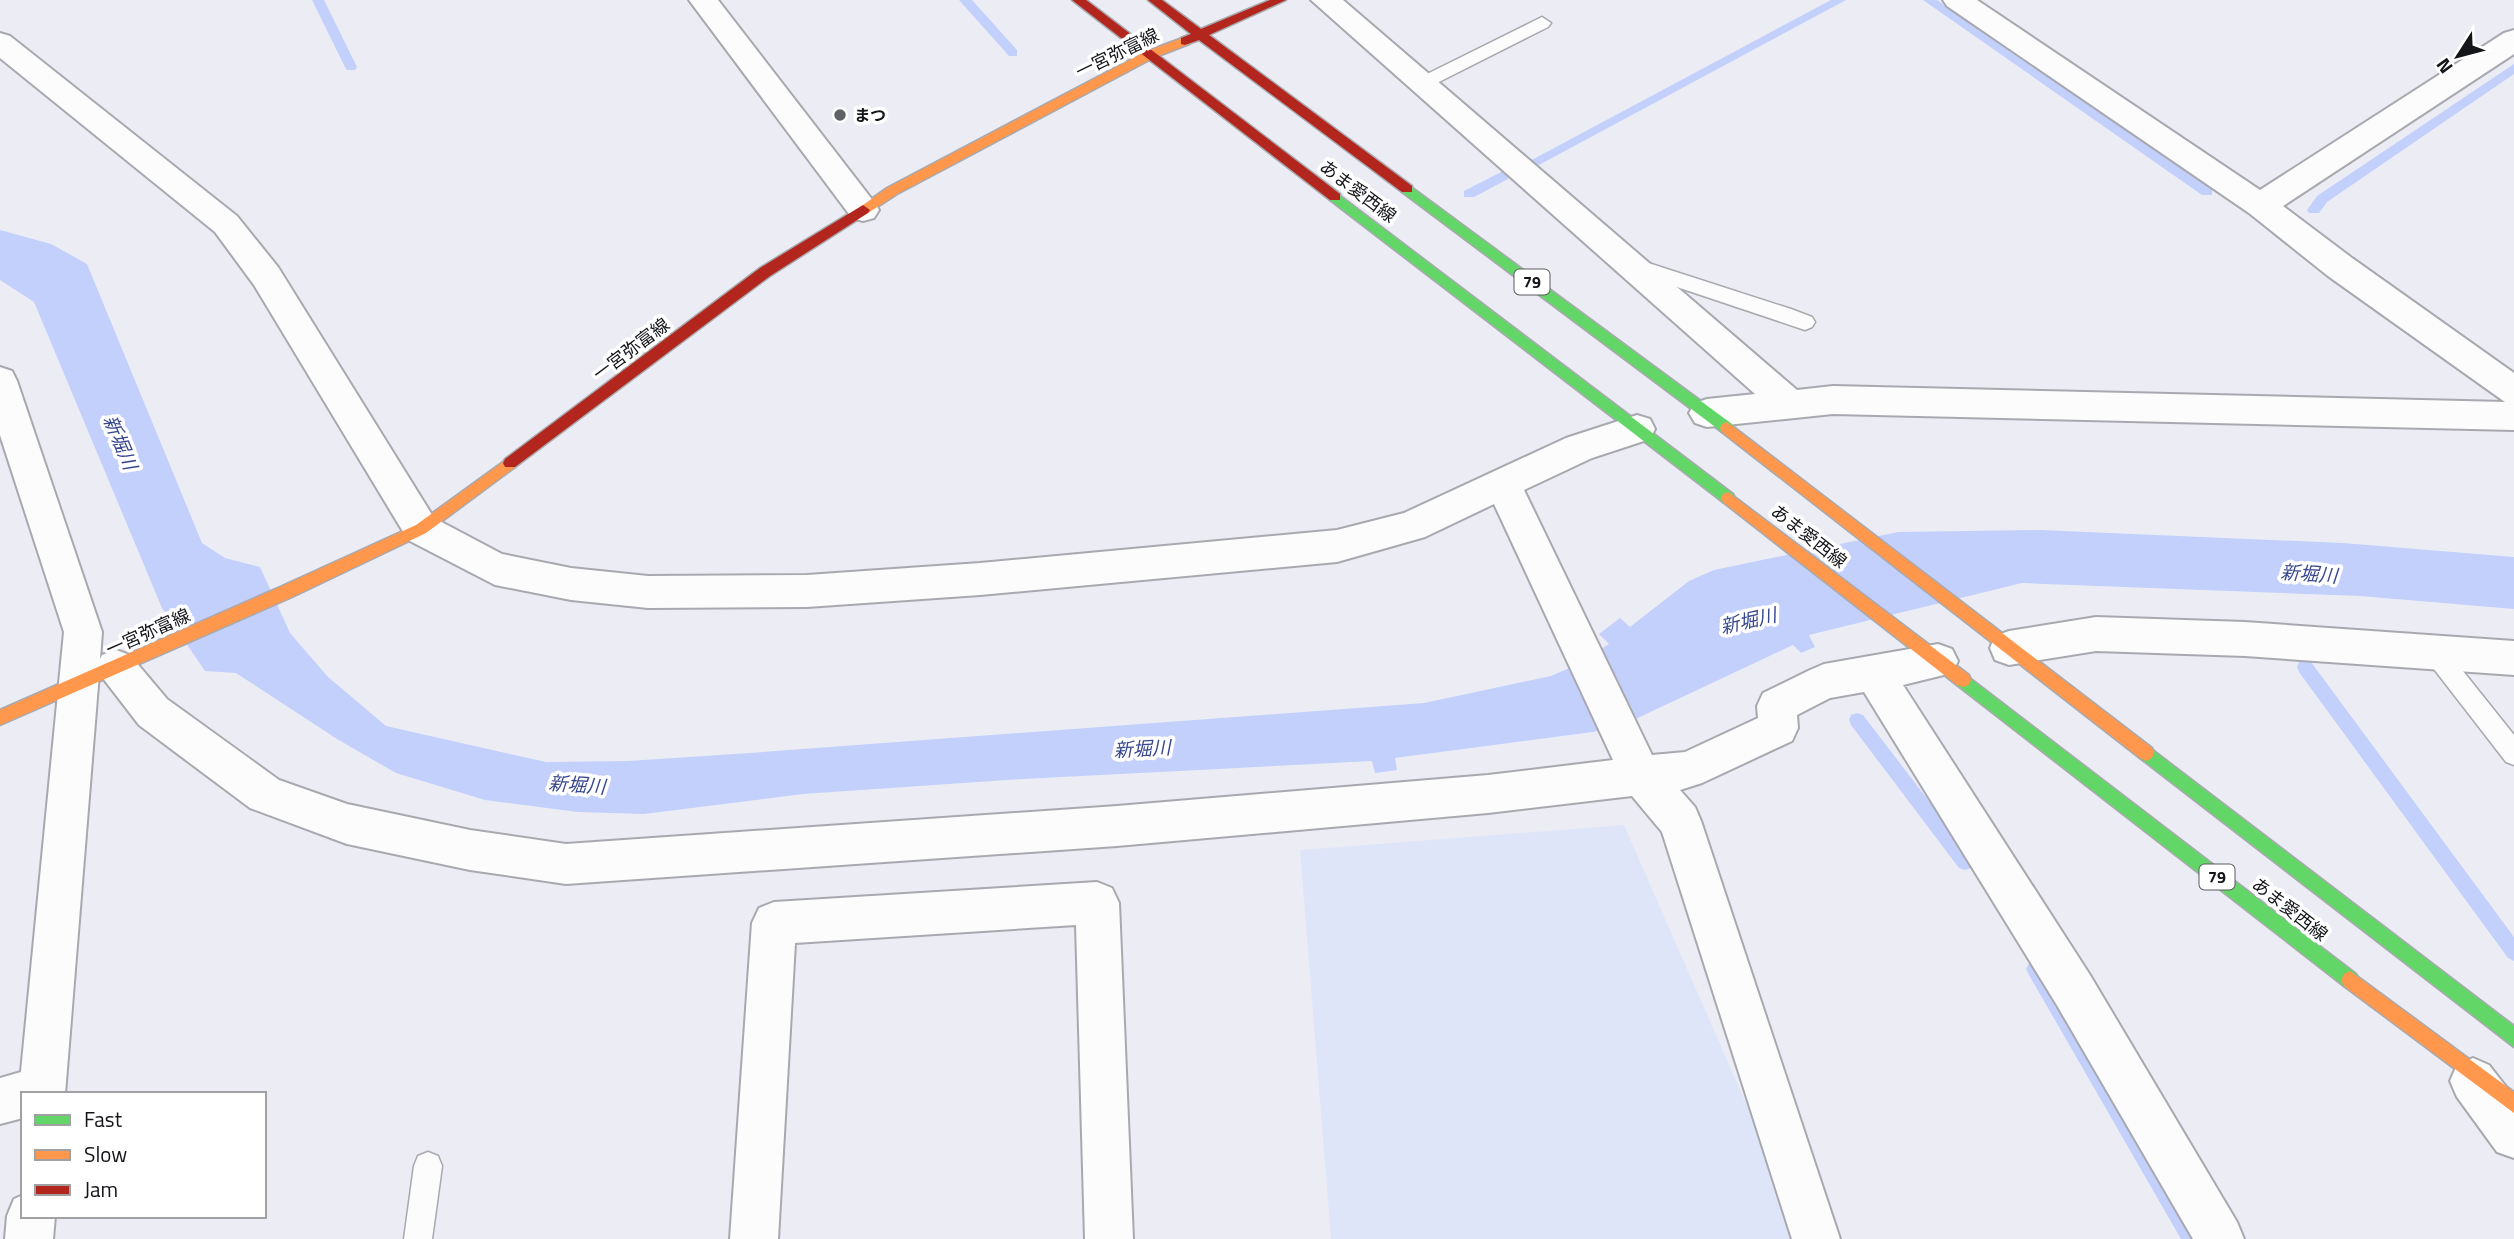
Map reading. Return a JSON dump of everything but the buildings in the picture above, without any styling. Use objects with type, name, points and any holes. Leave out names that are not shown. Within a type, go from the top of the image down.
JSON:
[{"type":"main road","name":"あま愛西線","points":[[1078,0],[2514,1104]]},
{"type":"main road","name":"あま愛西線","points":[[1154,0],[1707,413],[2514,1038]]},
{"type":"main road","name":"一宮弥富線","points":[[0,718],[286,592],[421,529],[765,272],[892,191],[1149,55],[1280,0]]},
{"type":"street","points":[[703,0],[863,210]]},
{"type":"street","points":[[1325,0],[1790,404]]},
{"type":"street","points":[[1957,0],[2260,205],[2340,267],[2514,391]]},
{"type":"street","points":[[2260,205],[2514,40]]},
{"type":"street","points":[[0,43],[226,224],[266,276],[421,529],[495,569],[571,584],[648,592],[807,591],[980,579],[1337,546],[1412,526],[1579,448],[1637,429]]},
{"type":"street","points":[[0,381],[83,632],[27,1092]]},
{"type":"street","points":[[1707,413],[1847,400],[2514,416]]},
{"type":"street","points":[[1502,482],[1640,774],[1680,821],[1816,1239]]},
{"type":"street","points":[[1998,640],[2096,634],[2245,639],[2514,658]]},
{"type":"street","points":[[133,660],[153,712],[265,793],[346,824],[470,850],[566,864],[1333,809],[1688,770],[1778,728],[1777,706],[1825,682],[1874,673],[1929,654]]},
{"type":"street","points":[[1874,673],[2074,991],[2220,1239]]},
{"type":"street","points":[[754,1239],[774,923],[1097,903],[1110,1239]]},
{"type":"street","points":[[2464,1068],[2514,1135]]},
{"type":"street","points":[[29,1239],[31,1218]]},
{"type":"lane","points":[[1423,83],[1542,23]]},
{"type":"lane","points":[[1629,264],[1720,295],[1751,301],[1805,322]]},
{"type":"lane","points":[[2435,653],[2514,754]]},
{"type":"lane","points":[[418,1239],[428,1166]]},
{"type":"shaded area","points":[[1624,825],[1760,1135],[1796,1239],[1331,1239],[1300,850]]},
{"type":"water","name":"新堀川","points":[[0,230],[51,244],[87,264],[202,543],[225,558],[260,567],[290,633],[328,677],[386,726],[546,762],[628,761],[750,753],[1424,703],[1551,676],[1574,666],[1609,644],[1599,634],[1620,618],[1630,627],[1689,581],[1714,570],[1898,532],[2041,530],[2343,543],[2514,557],[2514,609],[2360,596],[2022,583],[1809,635],[1815,647],[1801,653],[1793,645],[1625,724],[1593,732],[1395,758],[1397,770],[1375,773],[1372,761],[1023,779],[803,794],[644,814],[578,812],[485,800],[396,773],[337,739],[236,673],[205,671],[162,608],[34,302],[0,280]]},
{"type":"waterway","points":[[318,0],[351,67]]},
{"type":"waterway","points":[[965,0],[1013,53]]},
{"type":"waterway","points":[[1532,163],[1840,0]]},
{"type":"waterway","points":[[1929,0],[2207,192]]},
{"type":"waterway","points":[[2314,210],[2322,199],[2514,68]]},
{"type":"waterway","points":[[1469,194],[1503,176]]},
{"type":"waterway","points":[[2305,667],[2514,952]]},
{"type":"waterway","points":[[1857,720],[1965,862]]},
{"type":"waterway","points":[[2035,969],[2192,1239]]},
{"type":"traffic: fast","points":[[1407,189],[1727,428]]},
{"type":"traffic: fast","points":[[1335,197],[1728,498]]},
{"type":"traffic: fast","points":[[1963,680],[2350,980]]},
{"type":"traffic: fast","points":[[2146,753],[2514,1038]]},
{"type":"traffic: slow","points":[[863,210],[892,191],[1149,55],[1185,41]]},
{"type":"traffic: slow","points":[[1727,428],[2146,753]]},
{"type":"traffic: slow","points":[[0,718],[286,592],[421,529],[510,463]]},
{"type":"traffic: slow","points":[[1728,498],[1963,680]]},
{"type":"traffic: slow","points":[[2350,980],[2514,1104]]},
{"type":"traffic: jam","points":[[1078,0],[1335,197]]},
{"type":"traffic: jam","points":[[1154,0],[1407,189]]},
{"type":"traffic: jam","points":[[1185,41],[1280,0]]},
{"type":"traffic: jam","points":[[510,463],[765,272],[863,210]]},
{"type":"place","name":"まつ","points":[[840,115]]}]
